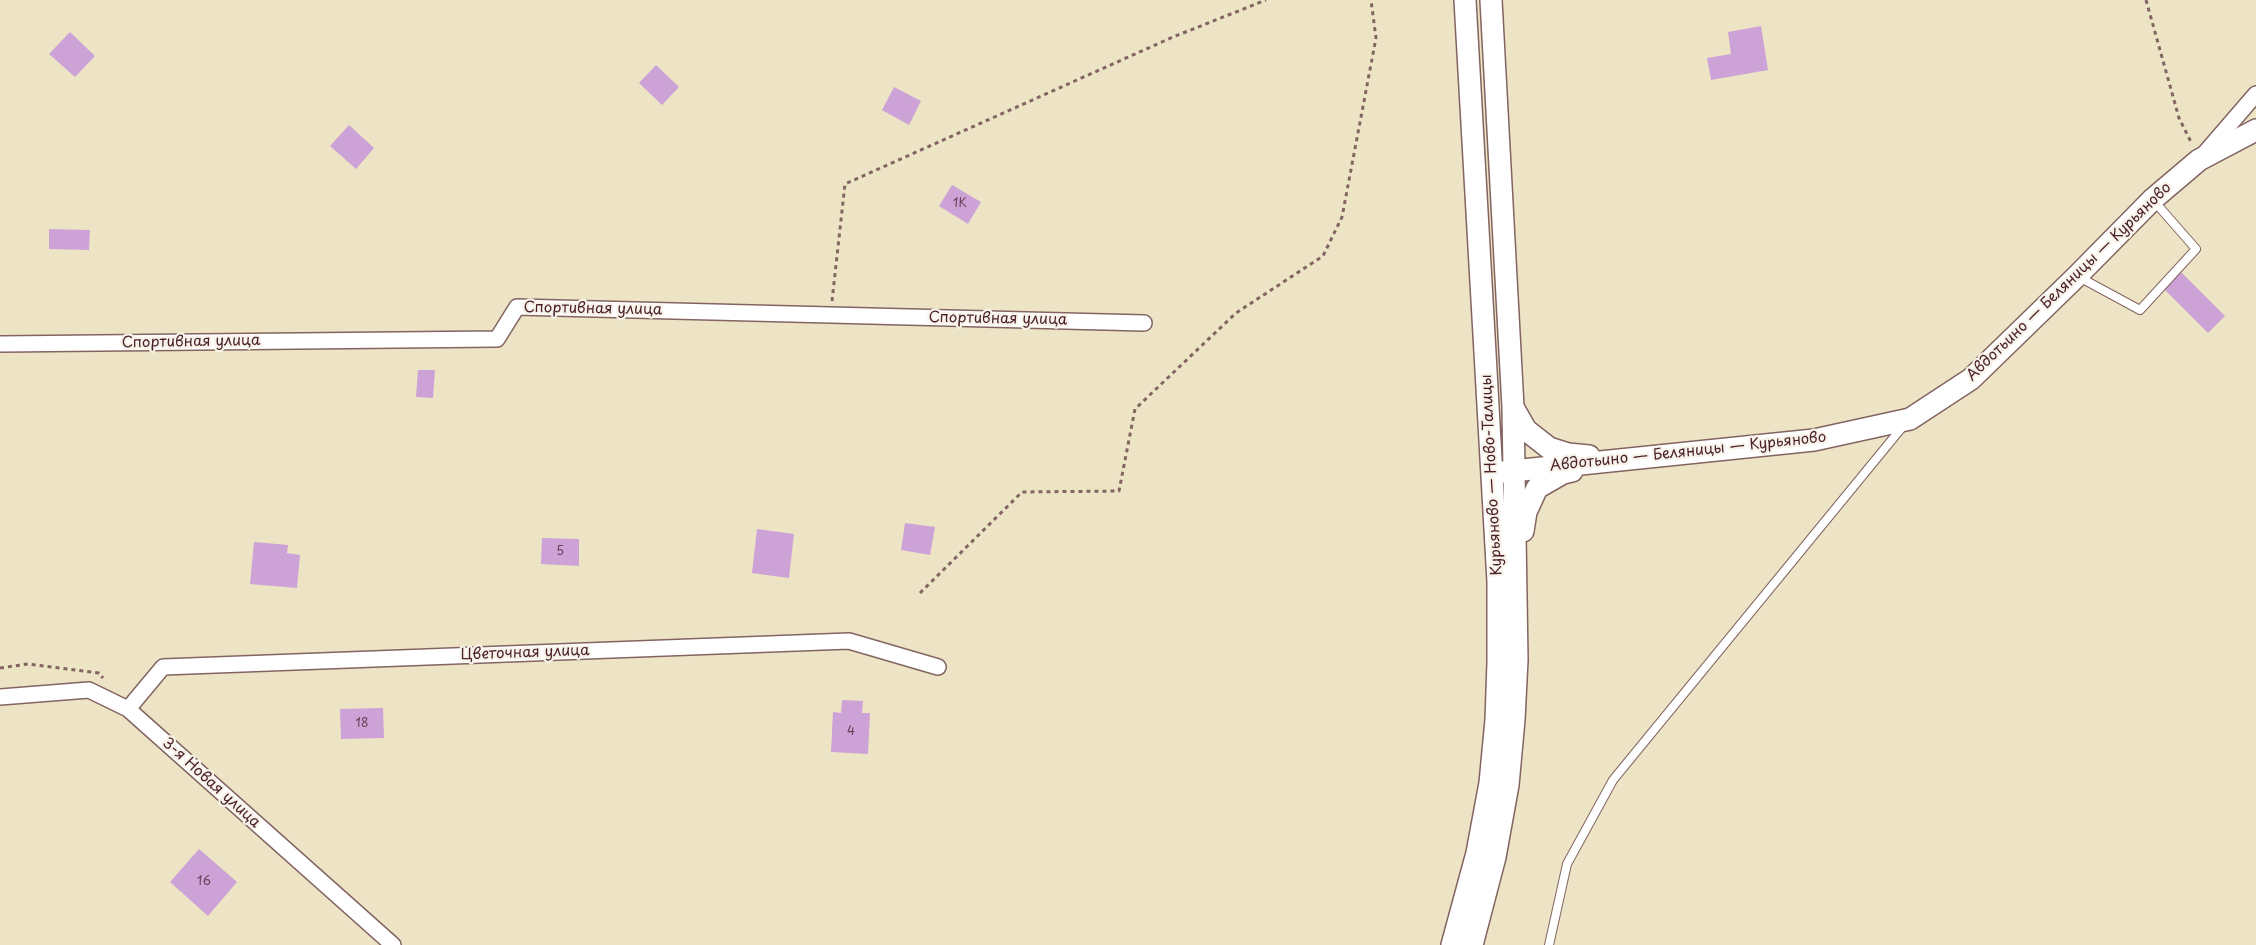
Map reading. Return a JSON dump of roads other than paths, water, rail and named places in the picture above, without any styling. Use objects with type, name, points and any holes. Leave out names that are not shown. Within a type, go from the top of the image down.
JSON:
[{"type":"main road","name":"Курьяново — Ново-Талицы","points":[[1452,945],[1461,917],[1490,783],[1496,720],[1498,582],[1465,0]]},
{"type":"main road","name":"Курьяново — Ново-Талицы","points":[[1472,945],[1495,857],[1508,785],[1515,703],[1516,580],[1513,406],[1492,0]]},
{"type":"main road","name":"Авдотьино — Беляницы — Курьяново","points":[[1491,474],[1814,440],[1910,419],[1971,379],[2153,199],[2199,160],[2256,130]]},
{"type":"main road","points":[[1513,406],[1526,430],[1549,448],[1568,454],[1629,459]]},
{"type":"main road","points":[[1516,580],[1526,512],[1537,488],[1563,473],[1629,459]]},
{"type":"street","points":[[2199,160],[2256,94]]},
{"type":"street","name":"Спортивная улица","points":[[0,344],[497,339],[518,307],[1144,322]]},
{"type":"street","name":"Цветочная улица","points":[[128,709],[164,667],[849,641],[938,668]]},
{"type":"street","name":"3-я Новая улица","points":[[0,697],[89,690],[128,709],[393,945]]},
{"type":"lane","points":[[2077,276],[2140,310],[2196,249],[2153,199]]},
{"type":"lane","points":[[1549,945],[1567,864],[1613,780],[1910,419]]}]
